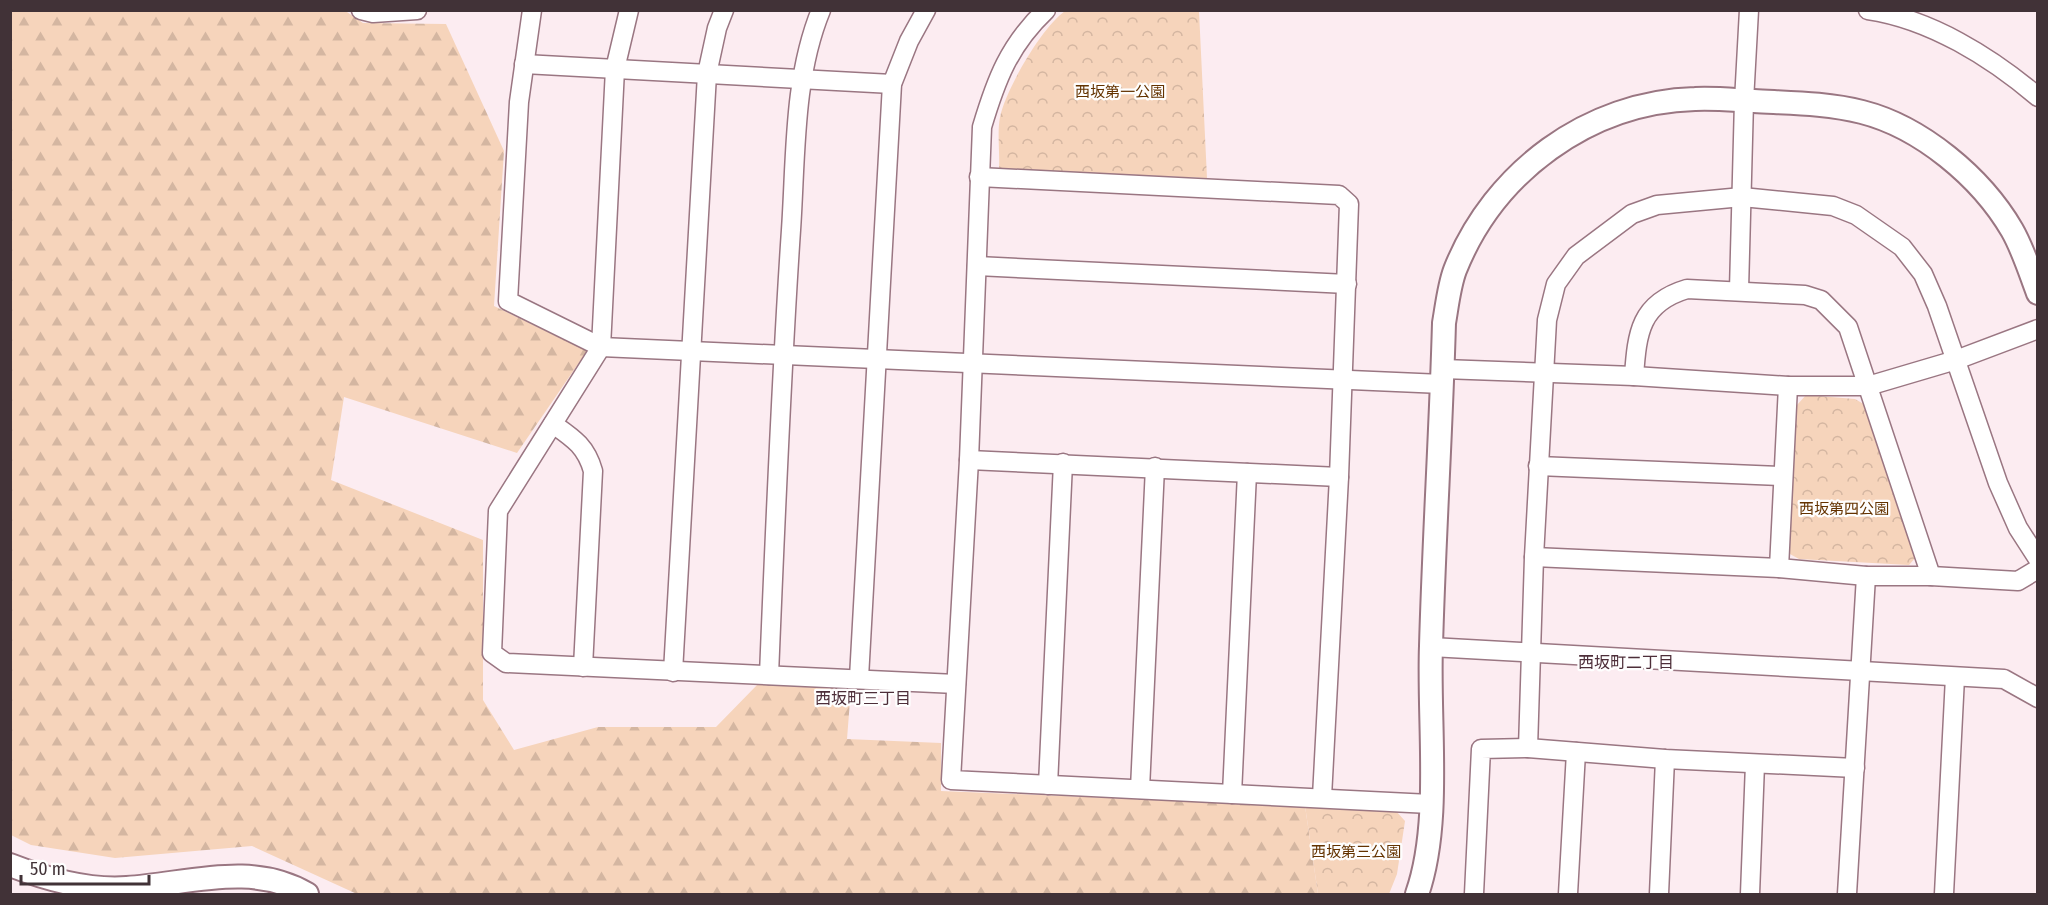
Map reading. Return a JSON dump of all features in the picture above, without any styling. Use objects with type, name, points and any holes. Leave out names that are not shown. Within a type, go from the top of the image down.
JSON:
[{"type":"street","points":[[362,10],[373,14],[417,10]]},
{"type":"street","points":[[532,10],[519,102],[507,301],[600,346],[1344,380],[1542,375],[1634,376],[1788,386],[1868,386],[1956,360],[2037,329]]},
{"type":"street","points":[[629,10],[615,69],[600,346],[498,511],[492,653],[506,663],[956,684]]},
{"type":"street","points":[[673,672],[708,74],[724,10]]},
{"type":"street","points":[[769,675],[783,355],[802,79],[813,30],[821,10]]},
{"type":"street","points":[[859,678],[892,84],[909,41],[926,10]]},
{"type":"street","points":[[1046,10],[1018,41],[997,77],[982,127],[969,460],[951,780],[1430,804]]},
{"type":"street","points":[[1738,290],[1749,10]]},
{"type":"street","points":[[1868,10],[1916,24],[1985,57],[2037,97]]},
{"type":"street","points":[[524,64],[892,84]]},
{"type":"street","points":[[1417,894],[1426,869],[1430,804],[1431,647],[1444,323],[1454,272],[1480,219],[1512,179],[1556,143],[1606,116],[1653,104],[1694,99],[1834,106],[1863,112],[1885,120],[1922,140],[1963,172],[1983,192],[2011,228],[2037,293]]},
{"type":"street","points":[[979,177],[1339,195],[1349,204],[1344,380],[1322,797]]},
{"type":"street","points":[[1528,748],[1538,465],[1547,320],[1556,284],[1576,256],[1632,214],[1678,202],[1742,197],[1833,206],[1878,227],[1902,247],[1923,274],[1956,360],[1998,483],[2018,528],[2037,559]]},
{"type":"street","points":[[976,266],[1347,284]]},
{"type":"street","points":[[1634,376],[1637,337],[1651,309],[1662,300],[1687,289],[1796,293],[1821,300],[1848,327],[1931,576]]},
{"type":"street","points":[[1779,568],[1788,386]]},
{"type":"street","points":[[553,424],[580,442],[588,454],[593,471],[583,667]]},
{"type":"street","points":[[969,460],[1339,477]]},
{"type":"street","points":[[1048,785],[1063,463]]},
{"type":"street","points":[[1538,465],[1782,476]]},
{"type":"street","points":[[1140,789],[1155,467]]},
{"type":"street","points":[[1232,794],[1247,473]]},
{"type":"street","points":[[1534,557],[1779,568],[1866,576],[1931,576],[2018,581],[2037,569]]},
{"type":"street","points":[[1847,894],[1866,576]]},
{"type":"street","points":[[1431,647],[2004,679],[2037,698]]},
{"type":"street","points":[[1944,894],[1955,677]]},
{"type":"street","points":[[1474,894],[1481,749],[1528,748],[1665,759],[1855,768]]},
{"type":"street","points":[[1568,894],[1576,752]]},
{"type":"street","points":[[1659,894],[1665,759]]},
{"type":"street","points":[[1750,894],[1755,764]]},
{"type":"street","points":[[10,865],[38,876],[90,887],[126,888],[244,875],[295,891]]},
{"type":"green space","points":[[344,10],[363,23],[446,24],[504,151],[494,306],[587,351],[517,453],[344,397],[331,480],[483,540],[483,700],[514,750],[598,727],[716,727],[758,684],[851,688],[847,739],[941,743],[941,791],[1305,806],[1318,894],[357,894],[252,846],[115,858],[31,845],[11,835],[10,11]]},
{"type":"green space","name":"西坂第一公園","points":[[1065,11],[1199,11],[1207,178],[999,169],[999,123],[1009,91],[1036,44]]},
{"type":"green space","name":"西坂第四公園","points":[[1806,395],[1855,399],[1867,406],[1916,557],[1909,565],[1799,559],[1788,553],[1797,405]]},
{"type":"green space","name":"西坂第三公園","points":[[1305,806],[1396,811],[1405,821],[1397,874],[1389,894],[1318,894]]},
{"type":"district","name":"西坂町二丁目","points":[[1626,662]]},
{"type":"district","name":"西坂町三丁目","points":[[863,698]]}]
